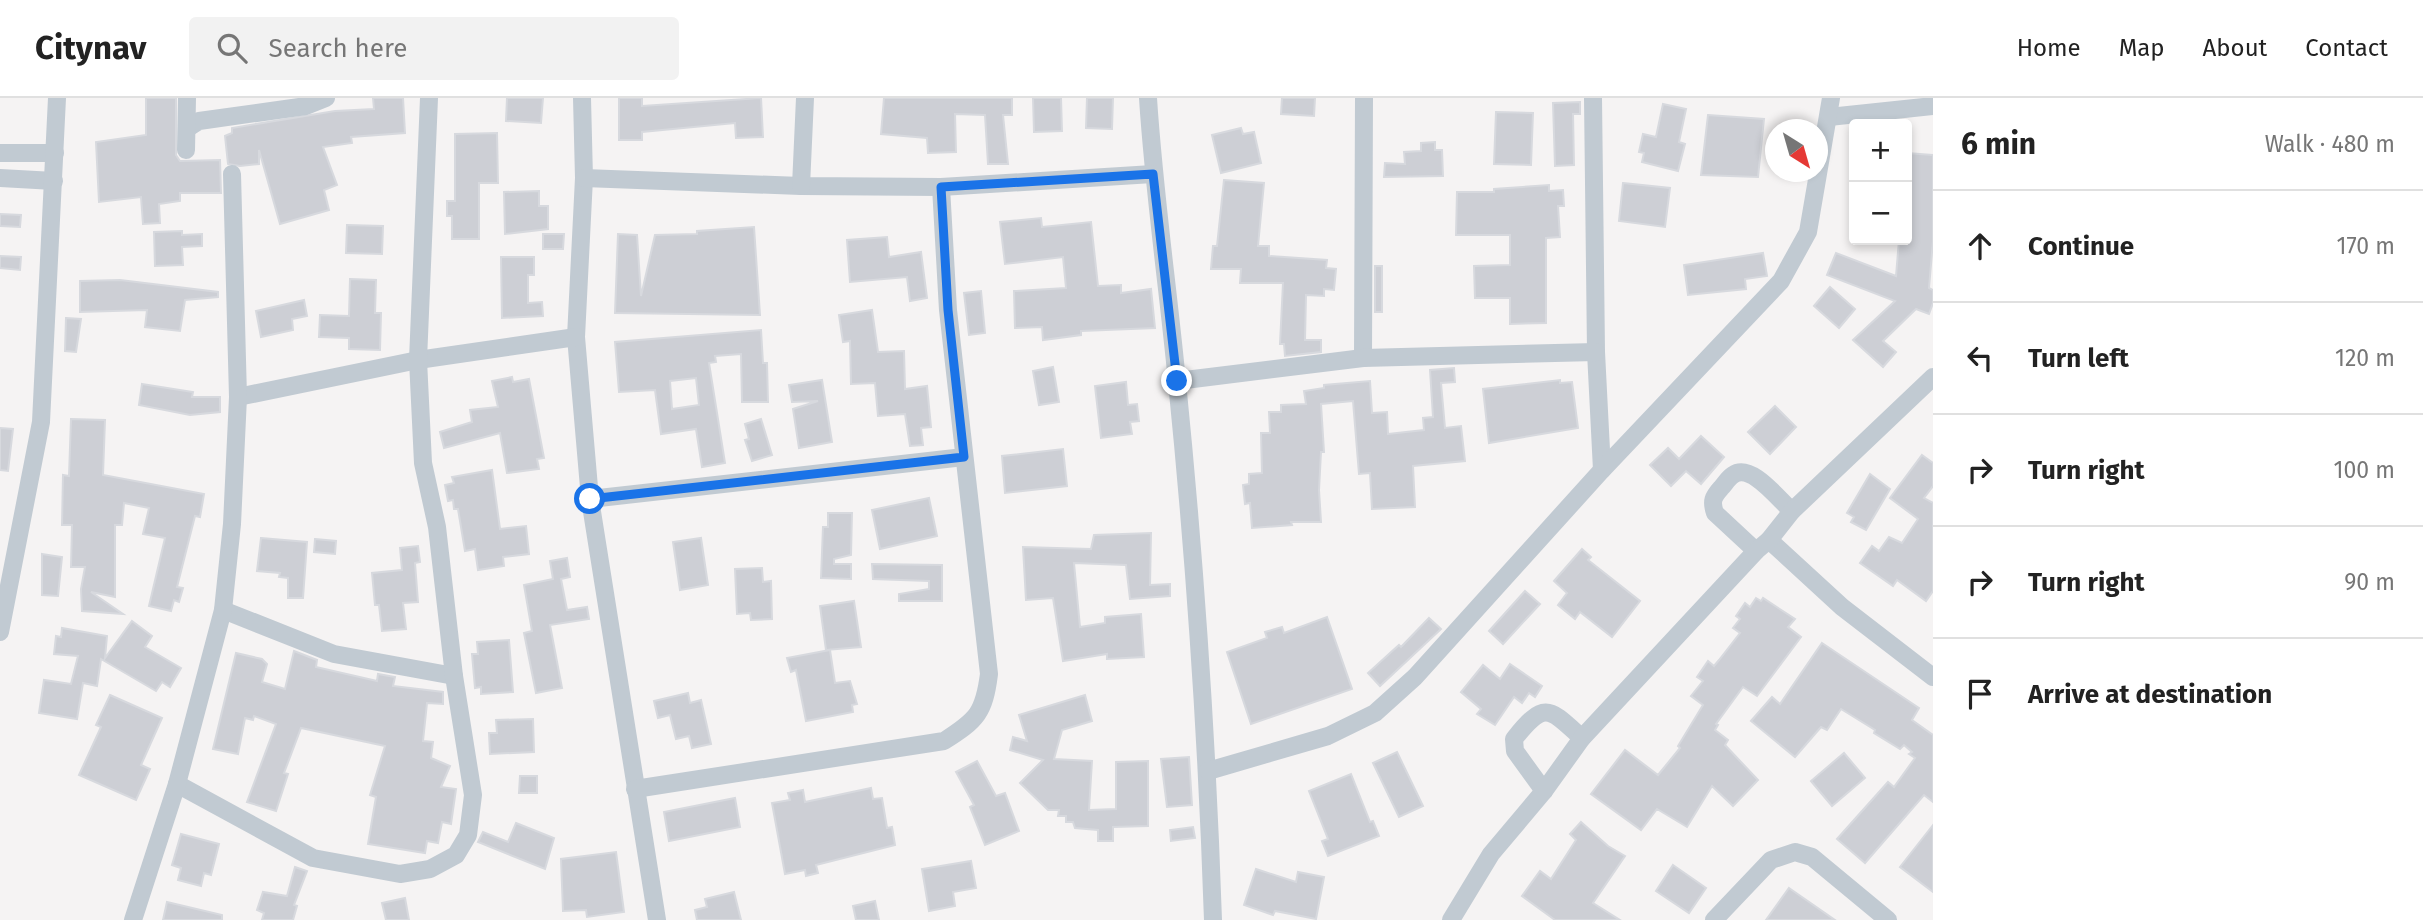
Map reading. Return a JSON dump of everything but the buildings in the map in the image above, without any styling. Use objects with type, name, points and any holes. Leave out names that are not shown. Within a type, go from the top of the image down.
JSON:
[{"type":"street","points":[[0,632],[41,422],[57,98]]},
{"type":"street","points":[[186,150],[187,98]]},
{"type":"street","points":[[188,128],[199,121],[217,117],[326,98]]},
{"type":"street","points":[[177,784],[313,858],[400,874],[430,869],[456,855],[468,835],[472,795],[454,676],[437,527],[423,463],[418,360],[429,98]]},
{"type":"street","points":[[582,98],[584,178],[576,337],[590,499],[657,920]]},
{"type":"street","points":[[802,186],[805,98]]},
{"type":"street","points":[[1148,98],[1153,174],[1177,381],[1208,771],[1213,920]]},
{"type":"street","points":[[1363,358],[1364,98]]},
{"type":"street","points":[[1593,98],[1596,352],[1602,470]]},
{"type":"street","points":[[1208,771],[1328,736],[1375,713],[1415,677],[1602,470],[1781,281],[1808,232],[1830,98]]},
{"type":"street","points":[[1829,117],[1933,106]]},
{"type":"street","points":[[54,181],[9,179],[9,153],[55,153]]},
{"type":"street","points":[[133,920],[177,784],[223,610],[232,524],[238,397],[232,174]]},
{"type":"street","points":[[584,178],[802,186],[941,187],[1153,174]]},
{"type":"street","points":[[635,789],[944,740],[972,723],[985,704],[989,674],[948,310],[941,187]]},
{"type":"street","points":[[238,397],[418,360],[576,337]]},
{"type":"street","points":[[1177,381],[1363,358],[1596,352]]},
{"type":"street","points":[[1451,920],[1491,853],[1544,791],[1582,738],[1763,546],[1792,511],[1933,377]]},
{"type":"street","points":[[590,499],[964,457]]},
{"type":"street","points":[[1792,511],[1752,474],[1742,472],[1733,475],[1713,498],[1715,513],[1763,546],[1933,677]]},
{"type":"street","points":[[223,610],[334,654],[454,676]]},
{"type":"street","points":[[1544,791],[1516,751],[1512,744],[1514,739],[1532,716],[1544,711],[1556,715],[1582,738]]},
{"type":"street","points":[[1714,920],[1771,860],[1795,852],[1812,857],[1888,920]]},
{"type":"route","points":[[590,499],[964,457],[948,310],[941,187],[1153,174],[1177,381]]}]
